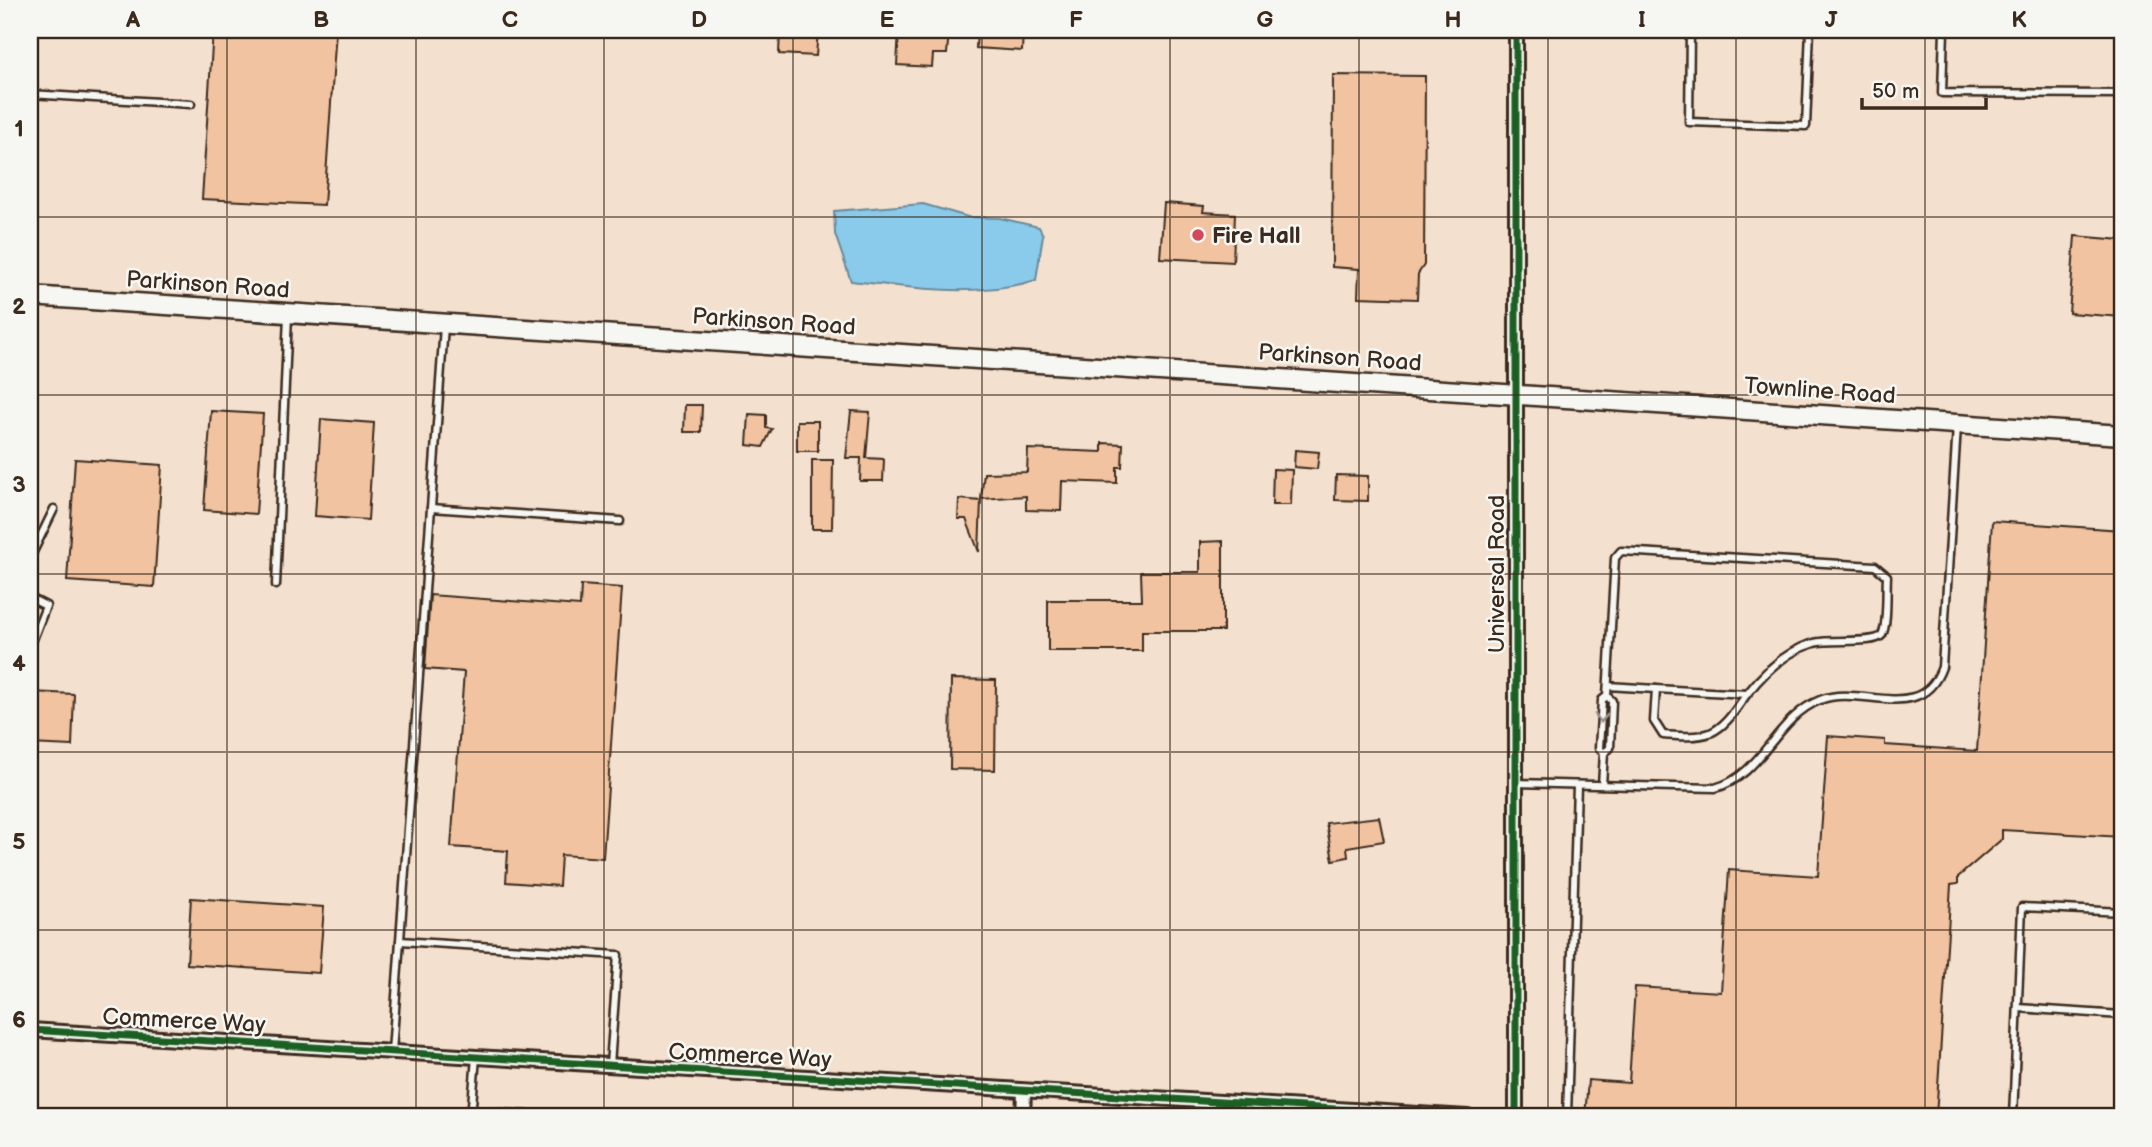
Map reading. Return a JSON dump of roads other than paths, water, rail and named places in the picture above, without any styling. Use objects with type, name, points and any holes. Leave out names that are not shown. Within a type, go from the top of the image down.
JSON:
[{"type":"main road","name":"Parkinson Road","points":[[30,296],[1515,394]]},
{"type":"main road","name":"Townline Road","points":[[1515,394],[2122,435]]},
{"type":"street","name":"Universal Road","points":[[1516,30],[1516,1117]]},
{"type":"street","name":"Commerce Way","points":[[30,1030],[1468,1117]]},
{"type":"street","points":[[1023,1117],[1024,1091]]},
{"type":"lane","points":[[1690,30],[1689,122],[1806,126],[1810,30]]},
{"type":"lane","points":[[1944,30],[1942,93],[2122,93]]},
{"type":"lane","points":[[30,94],[191,104]]},
{"type":"lane","points":[[276,585],[288,314]]},
{"type":"lane","points":[[392,1052],[444,324]]},
{"type":"lane","points":[[1516,783],[1716,788],[1729,785],[1765,750],[1789,720],[1822,699],[1842,696],[1880,700],[1910,698],[1928,691],[1937,682],[1942,667],[1957,424]]},
{"type":"lane","points":[[431,508],[620,521]]},
{"type":"lane","points":[[30,558],[54,509]]},
{"type":"lane","points":[[1602,785],[1604,753],[1610,748],[1612,701],[1607,696],[1615,558],[1621,551],[1875,566],[1887,576],[1884,627],[1880,637],[1872,641],[1833,639],[1804,647],[1768,668],[1729,719],[1715,731],[1691,737],[1662,735],[1654,721],[1656,689]]},
{"type":"lane","points":[[30,598],[46,606],[30,647]]},
{"type":"lane","points":[[1608,686],[1747,694]]},
{"type":"lane","points":[[1567,1117],[1567,1047],[1577,785]]},
{"type":"lane","points":[[2013,1117],[2022,907],[2122,912]]},
{"type":"lane","points":[[400,941],[618,955],[610,1065]]},
{"type":"lane","points":[[2018,1008],[2122,1015]]},
{"type":"lane","points":[[476,1057],[471,1114],[556,1117]]},
{"type":"water","points":[[923,204],[968,217],[1000,218],[1039,227],[1043,235],[1036,280],[991,289],[968,290],[921,289],[851,281],[835,234],[834,211]]},
{"type":"place","name":"Fire Hall","points":[[1198,235]]}]
